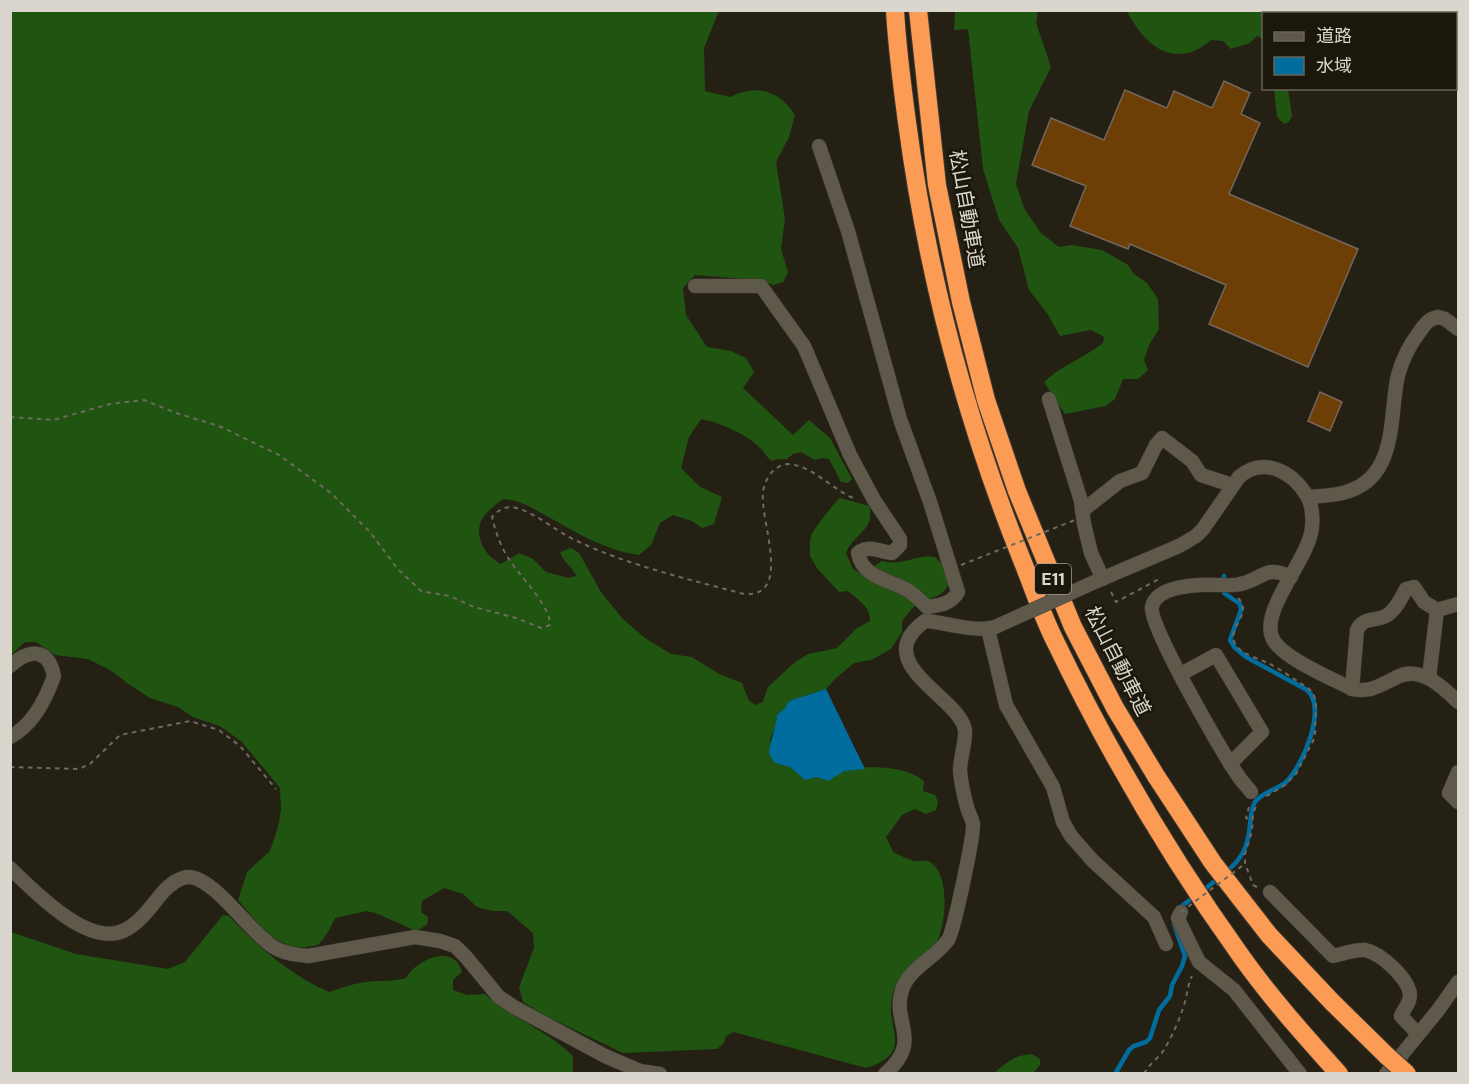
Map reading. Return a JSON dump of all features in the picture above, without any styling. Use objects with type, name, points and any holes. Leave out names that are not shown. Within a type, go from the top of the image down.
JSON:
[{"type":"highway","name":"E11","points":[[895,10],[916,192],[941,310],[967,410],[996,497],[1054,640],[1134,790],[1189,881],[1242,958],[1339,1074]]},
{"type":"highway","name":"松山自動車道","points":[[918,10],[937,185],[964,313],[986,400],[1017,491],[1073,627],[1115,708],[1156,776],[1213,862],[1269,935],[1387,1065],[1407,1074]]},
{"type":"street","points":[[819,146],[848,231],[900,419],[958,592],[955,598],[926,614],[910,637],[907,646],[908,657],[913,668],[924,683],[956,712],[963,722],[965,733],[960,771],[967,807],[973,823],[972,836],[949,939],[908,978],[903,987],[900,997],[904,1043],[902,1055],[885,1074]]},
{"type":"street","points":[[695,286],[761,286],[804,346],[850,454],[874,500],[900,539],[900,545],[892,553],[863,549],[858,553],[859,560],[870,572],[909,591],[926,614],[991,628],[1179,546],[1196,536],[1232,485],[1247,470],[1258,466],[1272,467],[1284,472],[1308,497],[1312,512],[1310,540],[1275,610],[1270,626],[1274,641],[1289,655],[1353,689],[1362,691],[1372,689],[1404,674],[1414,674],[1429,678],[1458,702]]},
{"type":"street","points":[[1308,497],[1349,491],[1358,487],[1374,473],[1385,453],[1390,433],[1398,375],[1415,338],[1427,321],[1438,316],[1458,329]]},
{"type":"street","points":[[1049,399],[1078,491],[1079,515],[1102,579]]},
{"type":"street","points":[[1079,515],[1119,481],[1142,473],[1162,438],[1192,461],[1201,474],[1232,485]]},
{"type":"street","points":[[1251,792],[1230,764],[1180,674],[1162,640],[1152,616],[1152,607],[1156,600],[1186,585],[1240,585],[1271,570],[1291,576]]},
{"type":"street","points":[[1353,689],[1356,640],[1360,625],[1365,621],[1386,616],[1410,587],[1413,587],[1424,602],[1437,610],[1458,604]]},
{"type":"street","points":[[1429,678],[1437,610]]},
{"type":"street","points":[[991,628],[1006,705],[1053,787],[1063,822],[1071,836],[1093,861],[1154,917],[1166,944]]},
{"type":"street","points":[[10,666],[27,654],[41,654],[48,660],[54,676],[32,719],[10,736]]},
{"type":"street","points":[[1180,674],[1216,655],[1262,732],[1230,764]]},
{"type":"street","points":[[1458,772],[1449,793],[1458,802]]},
{"type":"street","points":[[10,868],[39,897],[95,932],[109,934],[123,931],[137,922],[166,888],[176,881],[189,877],[203,882],[277,949],[291,954],[308,956],[416,937],[440,940],[455,946],[499,997],[514,1007],[569,1038],[631,1068],[660,1074]]},
{"type":"street","points":[[1270,892],[1333,956],[1363,950],[1373,953],[1403,978],[1410,996],[1409,1004],[1401,1016],[1418,1034]]},
{"type":"street","points":[[1180,912],[1178,918],[1198,962],[1234,990],[1300,1074]]},
{"type":"street","points":[[1387,1065],[1418,1034],[1458,982]]},
{"type":"path","points":[[10,417],[53,420],[110,404],[144,400],[195,420],[219,426],[279,455],[331,493],[370,532],[397,568],[421,591],[450,596],[474,607],[516,618],[541,628],[550,625],[548,615],[497,538],[492,518],[498,510],[507,507],[521,510],[576,541],[639,565],[753,595],[763,591],[772,574],[763,493],[772,471],[787,464],[799,466],[854,499],[874,500]]},
{"type":"path","points":[[961,565],[1079,515]]},
{"type":"path","points":[[1102,579],[1116,602],[1156,579],[1171,578],[1176,588]]},
{"type":"path","points":[[1219,585],[1243,603],[1244,610],[1234,635],[1234,642],[1239,648],[1308,688],[1316,701],[1315,734],[1296,774],[1285,785],[1260,801],[1253,813],[1243,864],[1253,885]]},
{"type":"path","points":[[10,767],[80,769],[90,764],[120,735],[190,721],[219,730],[240,746],[276,789]]},
{"type":"path","points":[[1180,912],[1243,864]]},
{"type":"path","points":[[1144,1074],[1148,1066],[1160,1057],[1165,1048],[1183,1010],[1188,985],[1198,962]]},
{"type":"green space","points":[[1303,10],[1304,12],[1262,12],[1262,38],[1257,36],[1250,43],[1231,49],[1223,41],[1211,40],[1198,49],[1174,54],[1162,50],[1142,35],[1127,11]]},
{"type":"green space","points":[[11,11],[719,11],[704,48],[705,91],[730,97],[749,91],[766,92],[782,100],[795,115],[789,137],[776,162],[785,219],[781,249],[788,272],[783,282],[773,285],[758,280],[695,275],[683,288],[686,315],[707,347],[731,351],[746,358],[754,372],[743,388],[793,435],[809,420],[830,438],[852,479],[848,483],[841,482],[829,459],[815,460],[801,452],[787,459],[772,461],[754,442],[740,433],[701,419],[689,437],[681,468],[700,487],[722,497],[714,524],[702,528],[692,521],[673,515],[660,523],[651,545],[639,555],[595,542],[530,506],[503,499],[484,517],[480,524],[479,536],[483,547],[501,564],[519,553],[533,559],[546,572],[569,578],[576,576],[560,552],[571,548],[579,553],[601,592],[622,618],[645,638],[671,654],[692,657],[719,674],[742,683],[749,701],[756,705],[763,702],[768,687],[794,663],[808,654],[837,648],[857,628],[870,621],[870,616],[863,604],[848,591],[839,592],[817,568],[810,556],[812,534],[840,498],[869,506],[869,521],[846,553],[853,569],[861,574],[882,561],[903,562],[921,557],[935,557],[943,565],[950,582],[946,589],[911,609],[902,621],[902,632],[891,649],[871,660],[854,663],[826,689],[789,701],[777,715],[776,726],[770,739],[775,763],[790,767],[806,780],[817,777],[828,781],[842,772],[853,769],[874,767],[897,769],[924,781],[923,791],[935,795],[938,802],[936,810],[926,814],[915,809],[902,815],[886,837],[893,852],[914,861],[928,861],[935,867],[940,875],[944,898],[943,923],[937,942],[907,970],[894,991],[891,1009],[895,1038],[890,1055],[881,1062],[866,1068],[734,1032],[726,1036],[724,1043],[717,1049],[623,1053],[544,1015],[523,1002],[519,987],[534,948],[533,933],[507,911],[493,911],[477,907],[463,894],[444,888],[422,901],[421,912],[428,917],[427,925],[416,931],[376,913],[366,911],[335,918],[318,945],[300,947],[280,942],[264,930],[238,900],[247,872],[270,851],[281,810],[280,788],[242,742],[220,726],[193,717],[178,707],[150,698],[110,670],[88,659],[55,655],[36,642],[25,642],[11,655]]},
{"type":"green space","points":[[955,11],[1038,11],[1036,23],[1051,67],[1029,111],[1016,184],[1024,208],[1041,233],[1059,247],[1071,245],[1102,250],[1128,265],[1134,274],[1147,283],[1158,299],[1159,329],[1149,345],[1144,360],[1148,370],[1138,379],[1123,379],[1115,399],[1106,406],[1065,414],[1044,382],[1103,343],[1104,337],[1091,330],[1060,336],[1047,313],[1029,290],[1018,248],[999,220],[983,169],[968,29],[954,30]]},
{"type":"green space","points":[[1274,90],[1288,90],[1292,116],[1289,122],[1284,124],[1277,117]]},
{"type":"green space","points":[[223,915],[229,916],[263,949],[288,968],[329,992],[362,983],[406,978],[411,971],[426,960],[444,956],[451,958],[458,963],[462,972],[453,980],[453,990],[467,995],[485,994],[506,1011],[552,1039],[573,1056],[573,1073],[11,1073],[11,932],[76,954],[168,969],[185,962]]},
{"type":"green space","points":[[1032,1054],[1040,1059],[1040,1065],[1033,1073],[994,1073],[1011,1060]]},
{"type":"water","points":[[826,689],[865,769],[844,771],[828,781],[817,777],[805,780],[790,767],[775,763],[769,754],[777,715],[789,701]]},
{"type":"building","points":[[1224,81],[1250,93],[1241,114],[1260,123],[1229,194],[1358,249],[1308,367],[1209,324],[1226,285],[1130,244],[1128,249],[1070,226],[1086,186],[1032,165],[1051,118],[1104,140],[1125,90],[1167,108],[1174,91],[1212,108]]},
{"type":"building","points":[[1320,392],[1342,402],[1330,431],[1308,421]]},
{"type":"waterway","points":[[1224,576],[1224,593],[1240,604],[1241,610],[1230,640],[1235,648],[1246,657],[1307,690],[1313,699],[1315,710],[1310,737],[1299,764],[1286,782],[1255,802],[1244,851],[1227,871]]},
{"type":"waterway","points":[[1201,892],[1220,877]]},
{"type":"waterway","points":[[1179,908],[1194,897]]},
{"type":"waterway","points":[[1115,1074],[1129,1050],[1150,1038],[1159,1010],[1170,996],[1172,985],[1182,966],[1185,956],[1174,924]]}]
